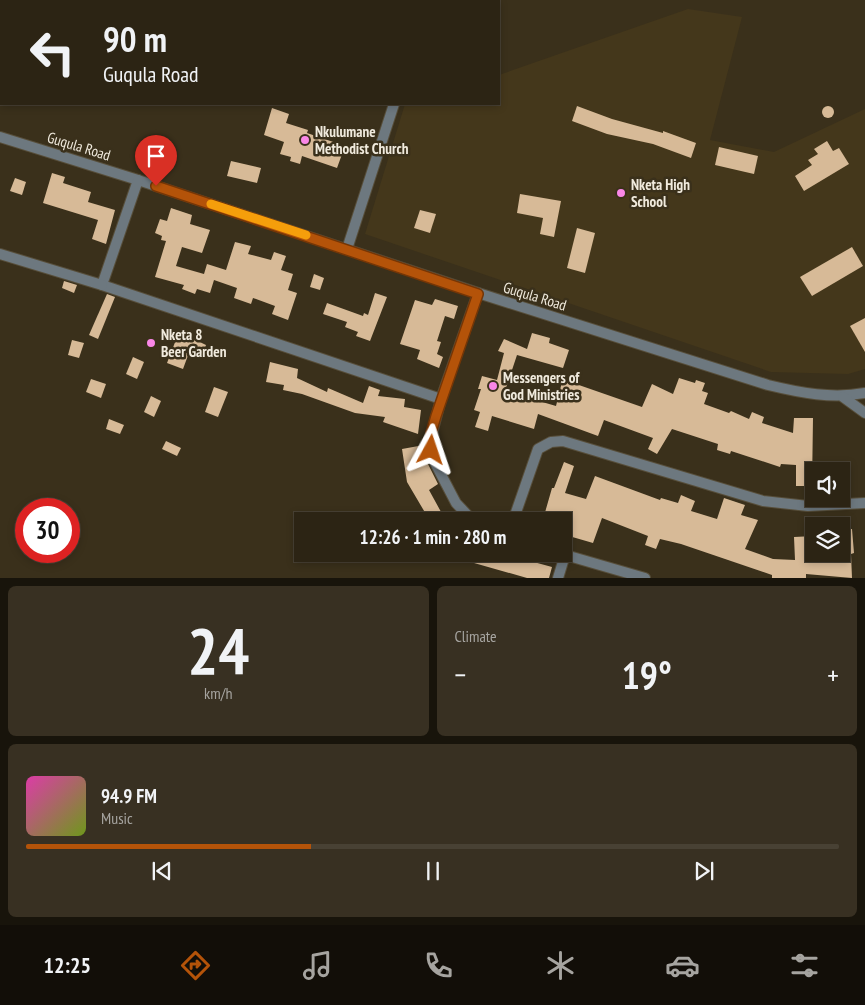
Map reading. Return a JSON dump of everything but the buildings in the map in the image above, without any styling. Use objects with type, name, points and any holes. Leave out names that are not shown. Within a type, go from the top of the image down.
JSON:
[{"type":"street","points":[[347,249],[394,105]]},
{"type":"street","name":"Guqula Road","points":[[0,137],[138,180],[478,294],[768,385],[796,392],[843,397],[865,393]]},
{"type":"street","points":[[102,285],[138,180]]},
{"type":"street","points":[[0,254],[102,285],[441,399]]},
{"type":"street","points":[[464,512],[456,503],[432,455],[431,433],[478,294]]},
{"type":"street","points":[[843,397],[865,413]]},
{"type":"street","points":[[516,512],[538,449],[550,442],[563,441],[763,501],[808,506],[865,503]]},
{"type":"street","points":[[572,557],[645,578]]},
{"type":"street","points":[[558,578],[561,562]]},
{"type":"shaded area","name":"Nketa High School","points":[[688,9],[742,17],[710,140],[774,152],[865,109],[865,369],[848,374],[771,372],[365,234],[405,105],[500,105],[500,75]]},
{"type":"slow traffic","points":[[211,204],[306,235]]},
{"type":"place","name":"Nkulumane Methodist Church","points":[[305,140]]},
{"type":"place","name":"Nketa High School","points":[[621,193]]},
{"type":"place","name":"Nketa 8 Beer Garden","points":[[151,343]]},
{"type":"place","name":"Messengers of God Ministries","points":[[493,386]]},
{"type":"route","points":[[156,186],[478,294],[441,399],[431,433],[431,450]]}]
